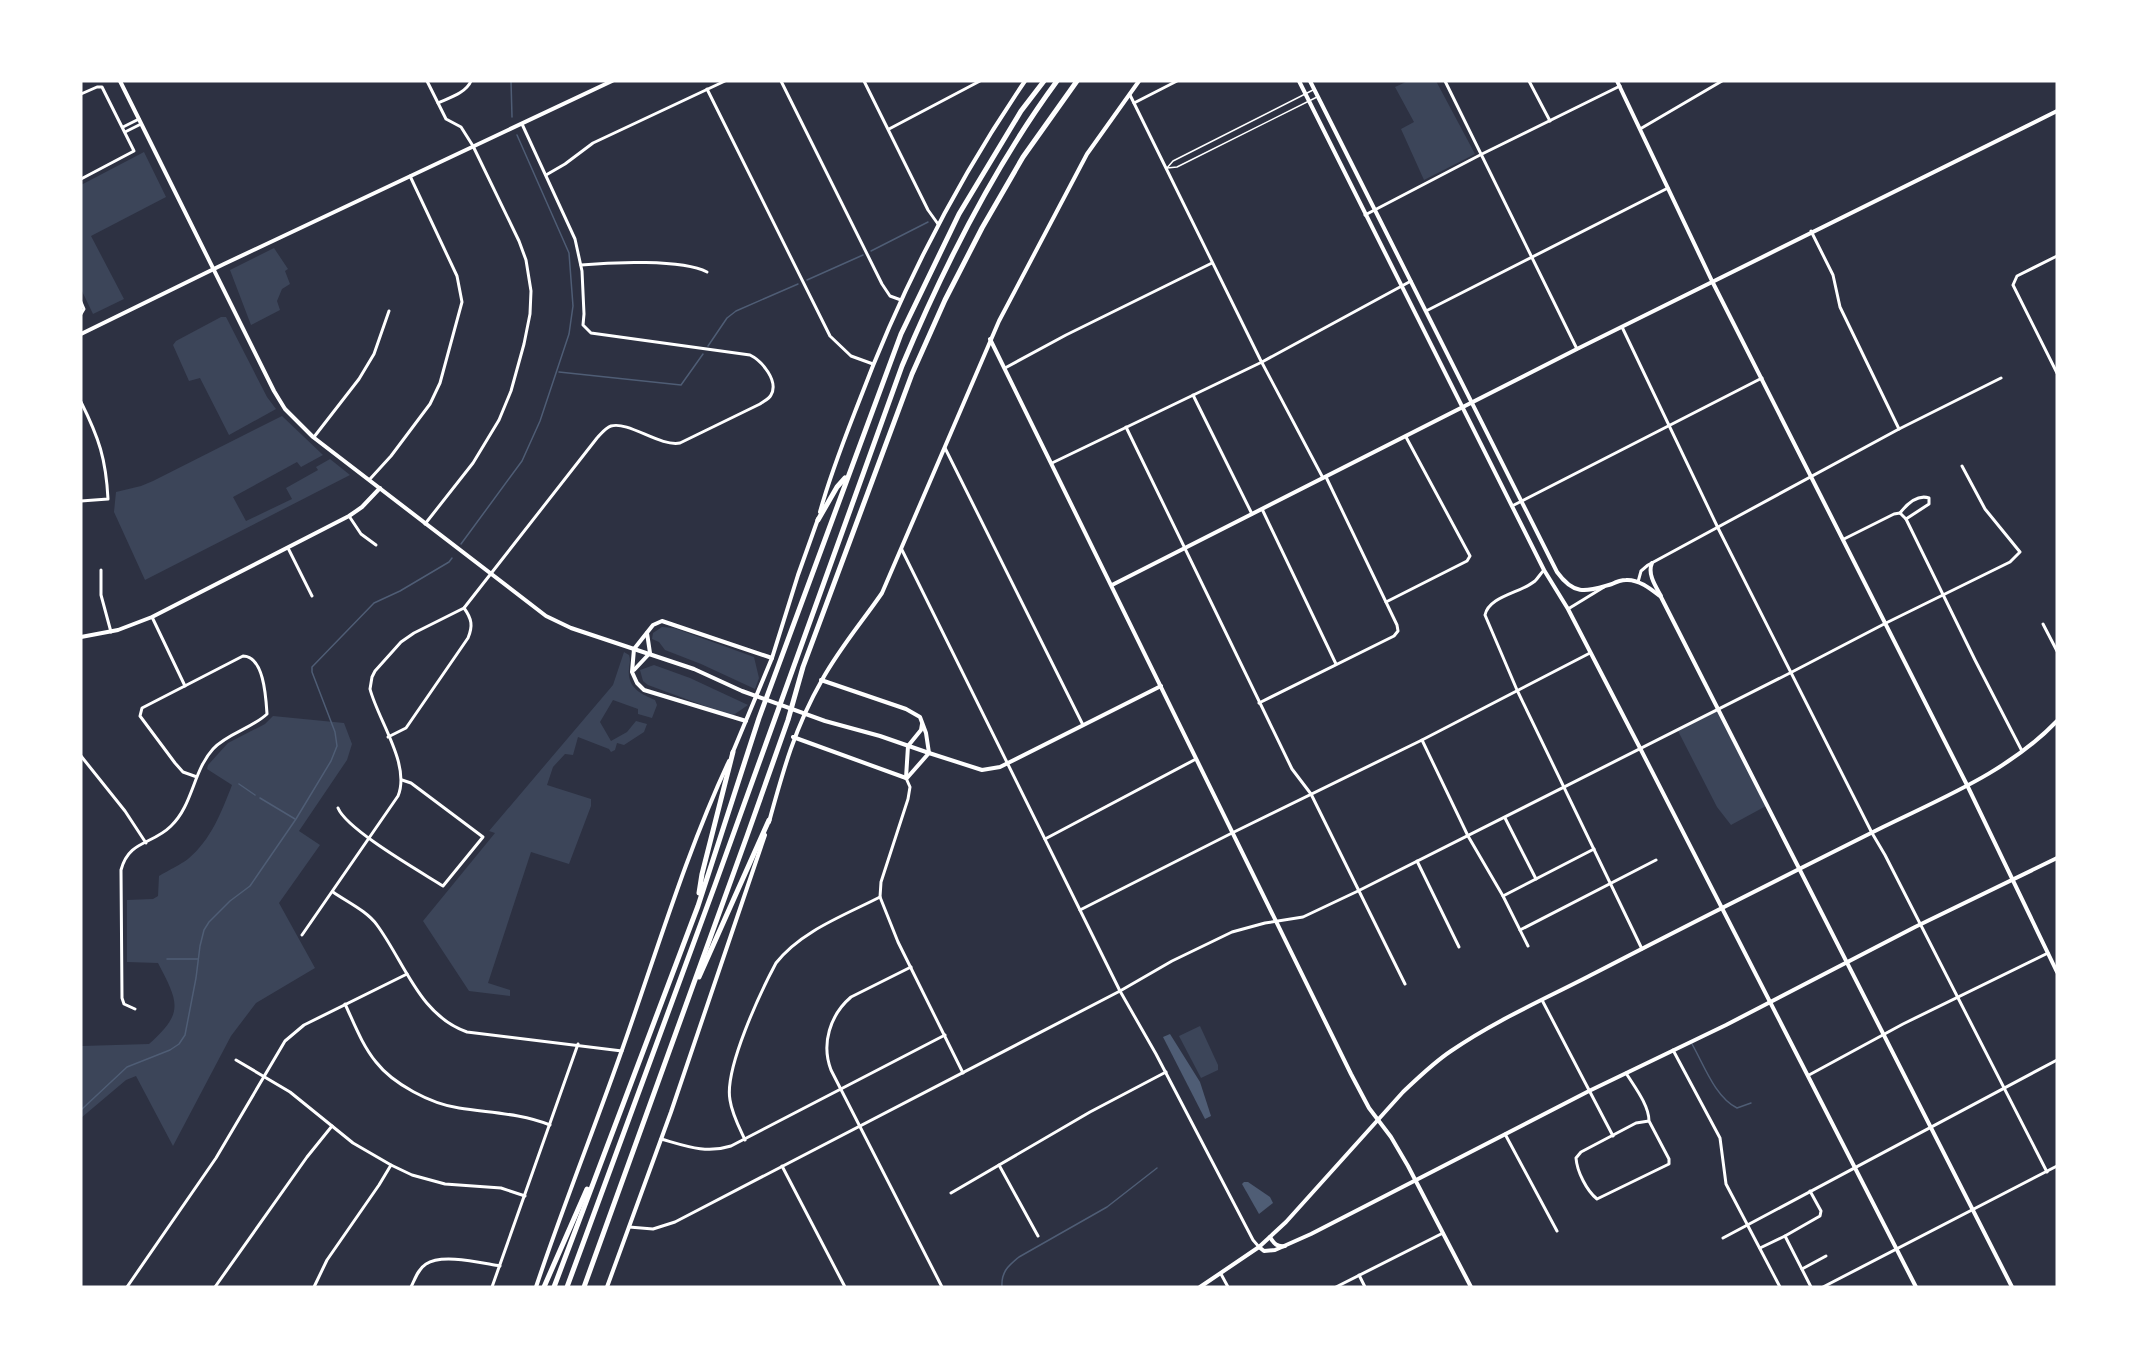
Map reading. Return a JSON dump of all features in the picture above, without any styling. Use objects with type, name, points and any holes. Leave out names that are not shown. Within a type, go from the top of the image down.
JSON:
[{"type":"highway","points":[[554,1287],[698,906],[759,718],[901,334],[959,214],[1041,81]]},
{"type":"highway","points":[[567,1287],[902,366],[951,258],[988,189],[1057,81]]},
{"type":"highway","points":[[585,1287],[788,720],[803,666],[924,346],[963,263],[992,210],[1046,122],[1077,81]]},
{"type":"highway","points":[[818,520],[837,487],[848,474]]},
{"type":"highway","points":[[698,906],[702,874],[733,752]]},
{"type":"highway","points":[[672,1042],[719,929],[770,820]]},
{"type":"highway","points":[[544,1287],[610,1135]]},
{"type":"main road","points":[[120,81],[213,270],[285,409],[314,437],[491,576],[546,616],[571,627],[694,669],[742,691],[825,721],[982,770],[1000,767],[1161,686]]},
{"type":"main road","points":[[81,334],[612,81]]},
{"type":"main road","points":[[536,1287],[708,805],[772,658],[818,520],[828,482],[873,364],[900,300],[938,224],[1025,81]]},
{"type":"main road","points":[[607,1287],[737,921],[770,820],[793,737],[821,680],[882,593],[990,339],[1033,254],[1087,154],[1139,81]]},
{"type":"main road","points":[[1299,81],[1544,570],[1568,609],[1916,1287]]},
{"type":"main road","points":[[1310,81],[1557,572],[1576,590],[1592,590],[1626,580],[1638,582],[1661,597]]},
{"type":"main road","points":[[1617,81],[1712,281],[1967,785],[2057,972]]},
{"type":"main road","points":[[1112,585],[1811,231],[2057,111]]},
{"type":"main road","points":[[990,339],[1351,1074],[1377,1120],[1391,1137],[1472,1287]]},
{"type":"main road","points":[[81,637],[111,632],[152,617],[349,516],[381,488]]},
{"type":"main road","points":[[1652,563],[1651,574],[1661,597],[2012,1287]]},
{"type":"main road","points":[[746,721],[644,690],[635,680],[632,672],[634,649],[657,622],[668,622],[772,658]]},
{"type":"main road","points":[[646,633],[650,653]]},
{"type":"main road","points":[[632,672],[650,653]]},
{"type":"main road","points":[[821,680],[906,709],[920,717],[929,753]]},
{"type":"main road","points":[[1200,1287],[1270,1237],[1304,1203],[1423,1072],[1451,1050],[1494,1025],[1798,868],[1967,785],[2012,760],[2057,721]]},
{"type":"main road","points":[[906,778],[908,746],[921,730],[922,723]]},
{"type":"main road","points":[[793,737],[906,778]]},
{"type":"main road","points":[[906,778],[929,753]]},
{"type":"main road","points":[[1259,1247],[1264,1251],[1285,1246],[1589,1091],[2057,858]]},
{"type":"main road","points":[[1270,1237],[1279,1246],[1285,1246]]},
{"type":"street","points":[[425,524],[473,464],[499,420],[511,391],[530,314],[531,291],[526,260],[519,242],[473,146],[461,126],[446,119],[427,81]]},
{"type":"street","points":[[438,103],[463,91],[471,81]]},
{"type":"street","points":[[546,175],[593,143],[724,81]]},
{"type":"street","points":[[781,81],[882,284],[890,296],[900,300]]},
{"type":"street","points":[[864,81],[928,210],[938,224]]},
{"type":"street","points":[[888,129],[980,81]]},
{"type":"street","points":[[1134,103],[1177,81]]},
{"type":"street","points":[[1445,81],[1577,349]]},
{"type":"street","points":[[1530,81],[1550,121]]},
{"type":"street","points":[[1640,129],[1722,81]]},
{"type":"street","points":[[1365,215],[1620,86]]},
{"type":"street","points":[[81,94],[96,87],[102,87],[134,151],[81,178]]},
{"type":"street","points":[[707,89],[824,326],[851,356],[873,364]]},
{"type":"street","points":[[1129,93],[1262,362],[1325,478],[1398,631],[1394,636],[1260,703]]},
{"type":"street","points":[[123,126],[140,121]]},
{"type":"street","points":[[125,132],[140,121]]},
{"type":"street","points":[[302,935],[398,796],[402,780],[401,772],[370,688],[375,670],[401,642],[464,608],[589,447],[608,427],[620,426],[669,443],[680,443],[760,404],[771,396],[770,377],[762,363],[750,355],[591,333],[585,329],[581,265],[570,226],[522,123]]},
{"type":"street","points":[[370,479],[391,456],[430,404],[440,383],[462,302],[457,276],[410,176]]},
{"type":"street","points":[[1426,311],[1668,188]]},
{"type":"street","points":[[1811,231],[1833,275],[1840,307],[1899,429]]},
{"type":"street","points":[[2057,256],[2017,276],[2013,285],[2057,374]]},
{"type":"street","points":[[581,265],[608,262],[637,263],[698,267],[707,272]]},
{"type":"street","points":[[1005,368],[1066,335],[1212,263]]},
{"type":"street","points":[[1052,463],[1262,362],[1411,281]]},
{"type":"street","points":[[81,302],[84,309],[81,314]]},
{"type":"street","points":[[314,437],[359,379],[374,354],[388,311]]},
{"type":"street","points":[[1622,326],[1718,528],[1872,833],[2048,1172]]},
{"type":"street","points":[[1512,506],[1762,378]]},
{"type":"street","points":[[1638,582],[1641,571],[1652,563],[1899,429],[2001,378]]},
{"type":"street","points":[[1193,395],[1252,514]]},
{"type":"street","points":[[81,402],[105,459],[108,499],[81,501]]},
{"type":"street","points":[[1126,427],[1292,769],[1311,794],[1405,984]]},
{"type":"street","points":[[1386,602],[1467,561],[1470,556],[1406,436]]},
{"type":"street","points":[[945,448],[1083,725]]},
{"type":"street","points":[[629,1227],[653,1229],[675,1222],[1120,991],[1172,961],[1232,932],[1266,922],[1304,917],[1505,818],[2010,562],[2020,552],[1984,509],[1962,466]]},
{"type":"street","points":[[1844,539],[1900,513],[1911,501],[1925,496],[1929,498],[1929,504],[1906,519]]},
{"type":"street","points":[[1262,509],[1336,664]]},
{"type":"street","points":[[1900,513],[1906,519],[2023,752]]},
{"type":"street","points":[[349,516],[361,534],[376,544]]},
{"type":"street","points":[[288,548],[312,596]]},
{"type":"street","points":[[902,550],[1120,991],[1166,1072],[1253,1240],[1259,1247]]},
{"type":"street","points":[[101,570],[101,595],[111,632]]},
{"type":"street","points":[[1544,570],[1534,582],[1486,609],[1485,615],[1517,690],[1641,949]]},
{"type":"street","points":[[1568,609],[1609,585]]},
{"type":"street","points":[[388,737],[406,728],[468,638],[471,618],[464,608]]},
{"type":"street","points":[[152,617],[185,686]]},
{"type":"street","points":[[2043,624],[2057,651]]},
{"type":"street","points":[[1080,910],[1422,740],[1590,653]]},
{"type":"street","points":[[135,1009],[124,1004],[122,998],[121,870],[127,854],[172,826],[182,814],[204,760],[219,744],[267,714],[262,677],[255,661],[248,656],[243,656],[142,708],[140,716],[175,763],[183,772],[197,777]]},
{"type":"street","points":[[1422,740],[1468,836],[1503,896],[1528,946]]},
{"type":"street","points":[[81,756],[125,811],[146,843]]},
{"type":"street","points":[[1045,839],[1196,759]]},
{"type":"street","points":[[906,778],[910,787],[908,799],[881,882],[880,897],[885,913],[963,1073]]},
{"type":"street","points":[[338,808],[348,822],[369,838],[443,886],[483,837],[411,783],[402,780]]},
{"type":"street","points":[[1505,818],[1536,879]]},
{"type":"street","points":[[1503,896],[1594,849]]},
{"type":"street","points":[[1520,930],[1656,860]]},
{"type":"street","points":[[1417,861],[1459,947]]},
{"type":"street","points":[[332,891],[376,924],[434,1012],[452,1027],[467,1032],[622,1051]]},
{"type":"street","points":[[745,1140],[729,1099],[731,1077],[751,1017],[776,963],[781,955],[806,936],[880,897]]},
{"type":"street","points":[[1809,1075],[1957,996],[2048,953]]},
{"type":"street","points":[[912,968],[851,997],[836,1014],[827,1036],[826,1051],[831,1071],[942,1287]]},
{"type":"street","points":[[127,1287],[216,1158],[291,1034],[304,1025],[407,974]]},
{"type":"street","points":[[1542,1000],[1613,1136]]},
{"type":"street","points":[[345,1004],[367,1050],[375,1061],[390,1076],[406,1087],[431,1101],[448,1106],[520,1116],[550,1125]]},
{"type":"street","points":[[661,1139],[700,1150],[722,1149],[745,1140],[945,1035]]},
{"type":"street","points":[[492,1287],[578,1044]]},
{"type":"street","points":[[1673,1050],[1720,1138],[1726,1184],[1780,1287]]},
{"type":"street","points":[[236,1060],[290,1092],[353,1143],[412,1175],[445,1184],[501,1188],[525,1196]]},
{"type":"street","points":[[1723,1238],[2057,1060]]},
{"type":"street","points":[[951,1193],[1089,1112],[1166,1072]]},
{"type":"street","points":[[1626,1073],[1669,1159],[1669,1164],[1598,1199],[1591,1194],[1576,1165],[1576,1158],[1581,1152],[1636,1123],[1649,1121]]},
{"type":"street","points":[[215,1287],[307,1157],[333,1126]]},
{"type":"street","points":[[1505,1134],[1557,1231]]},
{"type":"street","points":[[314,1287],[327,1260],[380,1185],[391,1165]]},
{"type":"street","points":[[999,1165],[1038,1236]]},
{"type":"street","points":[[1823,1287],[2057,1166]]},
{"type":"street","points":[[782,1167],[845,1287]]},
{"type":"street","points":[[1760,1248],[1820,1216],[1821,1211],[1810,1191]]},
{"type":"street","points":[[1336,1287],[1443,1233]]},
{"type":"street","points":[[1785,1236],[1811,1287]]},
{"type":"street","points":[[1802,1269],[1826,1256]]},
{"type":"street","points":[[411,1287],[419,1271],[431,1261],[452,1259],[500,1266]]},
{"type":"street","points":[[1221,1274],[1228,1287]]},
{"type":"street","points":[[1359,1275],[1365,1287]]},
{"type":"lane","points":[[1166,168],[1173,160],[1314,90]]},
{"type":"lane","points":[[1166,168],[1178,167],[1317,97]]},
{"type":"shaded area","points":[[1408,81],[1436,81],[1475,154],[1424,180],[1401,129],[1414,122],[1395,87]]},
{"type":"shaded area","points":[[144,152],[166,197],[91,236],[124,299],[93,314],[81,289],[81,185]]},
{"type":"shaded area","points":[[274,248],[288,269],[285,271],[290,284],[282,289],[277,301],[280,310],[251,325],[230,270]]},
{"type":"shaded area","points":[[221,317],[226,317],[267,397],[276,409],[229,435],[200,378],[189,381],[173,345],[176,341]]},
{"type":"shaded area","points":[[282,416],[323,455],[301,467],[297,462],[233,497],[246,521],[292,499],[286,488],[318,470],[316,467],[330,459],[350,475],[145,580],[114,512],[116,492],[153,481]]},
{"type":"shaded area","points":[[662,627],[674,628],[754,657],[759,678],[755,689],[665,650],[659,642],[652,639],[653,633]]},
{"type":"shaded area","points":[[624,652],[630,657],[629,676],[633,686],[640,693],[655,700],[657,705],[652,718],[638,714],[638,709],[613,700],[600,722],[611,741],[627,732],[636,721],[647,724],[644,732],[624,745],[617,743],[615,750],[611,752],[609,749],[578,737],[573,755],[565,754],[553,767],[547,785],[591,799],[591,806],[569,864],[531,852],[488,983],[510,990],[510,996],[469,991],[423,921],[495,833],[489,831],[613,685]]},
{"type":"shaded area","points":[[654,665],[690,678],[748,705],[732,716],[648,685],[643,681],[640,670]]},
{"type":"shaded area","points":[[1717,709],[1766,806],[1731,825],[1717,807],[1677,729]]},
{"type":"shaded area","points":[[273,716],[344,723],[352,744],[347,760],[299,831],[320,845],[279,903],[315,968],[256,1003],[231,1036],[173,1146],[136,1076],[126,1080],[81,1118],[82,1046],[149,1044],[168,1024],[173,1015],[174,998],[158,963],[127,962],[127,900],[153,899],[158,896],[159,876],[188,859],[203,843],[220,815],[232,785],[207,769],[208,765],[228,743],[265,724]]},
{"type":"shaded area","points":[[1200,1026],[1218,1065],[1218,1070],[1201,1078],[1179,1036]]},
{"type":"shaded area","points":[[1170,1034],[1200,1082],[1211,1116],[1205,1119],[1163,1037]]},
{"type":"shaded area","points":[[1248,1182],[1270,1197],[1273,1203],[1259,1214],[1242,1184]]},
{"type":"waterway","points":[[511,81],[512,117]]},
{"type":"waterway","points":[[461,544],[522,461],[540,421],[569,334],[573,306],[569,253],[517,135]]},
{"type":"waterway","points":[[871,251],[928,222]]},
{"type":"waterway","points":[[807,280],[863,255]]},
{"type":"waterway","points":[[708,346],[727,318],[736,311],[798,284]]},
{"type":"waterway","points":[[559,372],[681,385],[703,354]]},
{"type":"waterway","points":[[81,1110],[127,1067],[170,1050],[179,1044],[185,1035],[204,930],[230,901],[250,886],[296,819],[331,761],[337,746],[335,732],[312,667],[374,603],[400,591],[452,558]]},
{"type":"waterway","points":[[239,784],[255,795]]},
{"type":"waterway","points":[[260,798],[295,819]]},
{"type":"waterway","points":[[167,959],[198,959]]},
{"type":"waterway","points":[[1692,1044],[1722,1096],[1737,1108],[1751,1103]]},
{"type":"waterway","points":[[1002,1287],[1006,1270],[1019,1257],[1107,1207],[1157,1168]]}]
